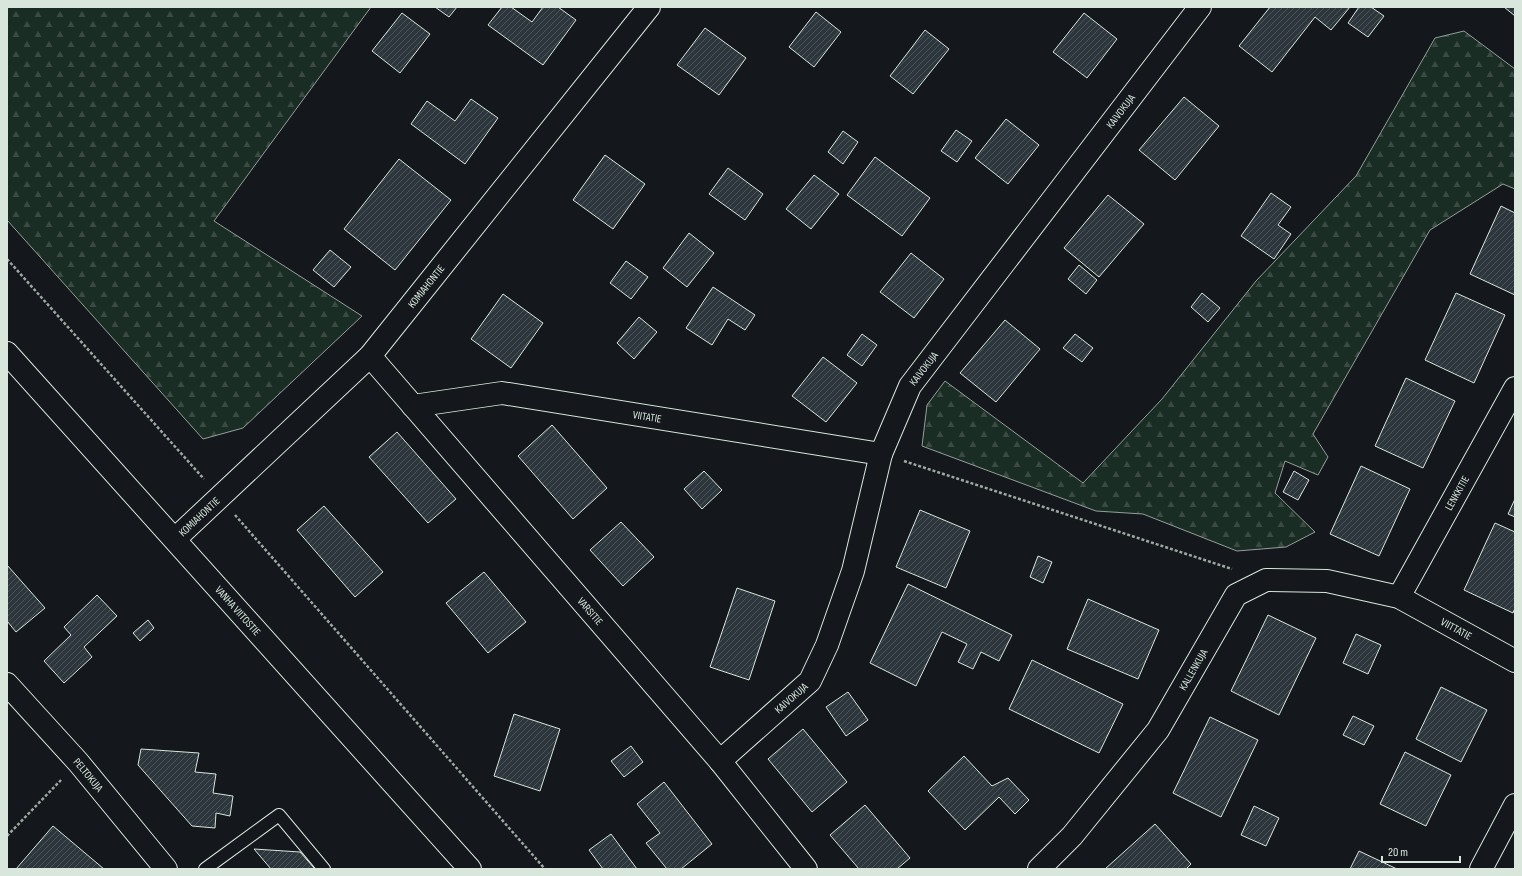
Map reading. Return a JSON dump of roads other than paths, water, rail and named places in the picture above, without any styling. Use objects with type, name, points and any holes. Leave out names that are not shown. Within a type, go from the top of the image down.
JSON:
[{"type":"street","name":"KOMIAHONTIE","points":[[175,539],[370,356],[649,7]]},
{"type":"street","name":"KAIVOKUJA","points":[[720,761],[810,681],[827,645],[853,571],[881,454],[910,386],[1200,7]]},
{"type":"street","name":"VANHA VIITOSTIE","points":[[7,352],[470,869]]},
{"type":"street","name":"VARSITIE","points":[[370,356],[720,761],[806,869]]},
{"type":"street","name":"LENKKITIE","points":[[1399,597],[1515,388]]},
{"type":"street","name":"VIITATIE","points":[[413,406],[502,393],[881,454]]},
{"type":"street","name":"KALLENKUJA","points":[[1039,869],[1072,836],[1158,730],[1236,595],[1266,580],[1327,581],[1399,597]]},
{"type":"street","name":"VIITTATIE","points":[[1399,597],[1515,661]]},
{"type":"street","name":"PELTOKUJA","points":[[7,684],[78,762],[166,869]]},
{"type":"street","points":[[1481,869],[1515,805]]},
{"type":"lane","points":[[205,869],[279,814],[324,869]]}]
